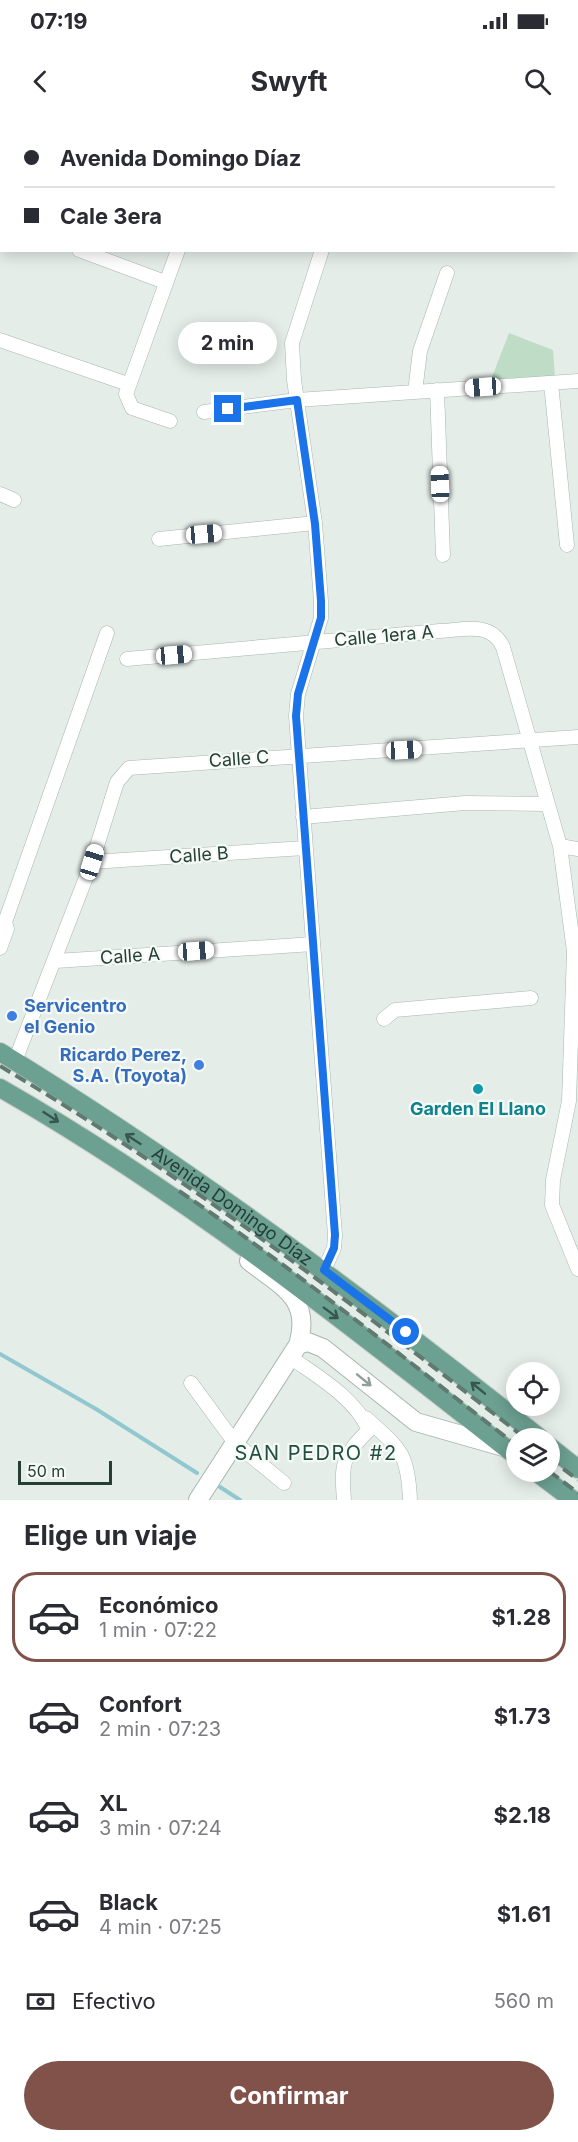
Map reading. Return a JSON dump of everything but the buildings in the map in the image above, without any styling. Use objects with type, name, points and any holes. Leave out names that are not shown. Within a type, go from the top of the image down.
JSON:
[{"type":"main road","name":"Avenida Domingo Díaz","points":[[7,1057],[324,1270],[528,1428]]},
{"type":"main road","name":"Avenida Domingo Díaz","points":[[0,1088],[52,1118],[212,1223],[506,1447]]},
{"type":"main road","points":[[560,1455],[578,1469]]},
{"type":"main road","points":[[549,1482],[573,1500]]},
{"type":"street","points":[[84,252],[165,282]]},
{"type":"street","points":[[170,421],[132,408],[127,401],[128,384],[177,252]]},
{"type":"street","points":[[321,252],[292,343],[297,400],[315,524],[321,601],[321,618],[298,694],[298,755],[335,1235],[334,1248],[324,1270]]},
{"type":"street","points":[[415,392],[420,351],[447,273]]},
{"type":"street","points":[[0,340],[128,384]]},
{"type":"street","points":[[204,412],[297,400],[578,381]]},
{"type":"street","points":[[551,383],[567,545]]},
{"type":"street","points":[[437,390],[443,555]]},
{"type":"street","points":[[0,494],[14,500]]},
{"type":"street","points":[[159,539],[315,524]]},
{"type":"street","name":"Calle 1era A","points":[[127,659],[483,629],[495,634],[503,647],[529,742]]},
{"type":"street","points":[[0,948],[7,929],[2,924],[107,633]]},
{"type":"street","name":"Calle C","points":[[92,862],[117,782],[129,768],[578,737]]},
{"type":"street","points":[[529,742],[560,846],[576,951],[569,1101],[553,1180],[552,1205],[578,1269]]},
{"type":"street","points":[[303,817],[465,803],[548,804]]},
{"type":"street","points":[[560,846],[578,849]]},
{"type":"street","name":"Calle B","points":[[92,862],[305,848]]},
{"type":"street","points":[[7,1057],[56,961],[92,862]]},
{"type":"street","name":"Calle A","points":[[56,961],[313,944]]},
{"type":"street","points":[[384,1019],[394,1010],[531,998]]},
{"type":"street","points":[[198,1500],[294,1351],[303,1318],[294,1299],[232,1247],[212,1223]]},
{"type":"street","points":[[294,1351],[308,1342],[323,1348],[416,1422],[506,1450]]},
{"type":"street","points":[[294,1351],[399,1448],[409,1468],[410,1500]]},
{"type":"street","points":[[191,1383],[235,1443],[284,1483]]},
{"type":"street","points":[[344,1500],[341,1468],[354,1444],[369,1430],[362,1415]]},
{"type":"green space","points":[[509,333],[553,350],[555,377],[490,382]]},
{"type":"waterway","points":[[0,1354],[96,1409],[197,1473]]},
{"type":"waterway","points":[[220,1487],[240,1500]]},
{"type":"railway","points":[[0,1066],[69,1108],[203,1197],[333,1291],[512,1428]]},
{"type":"railway","points":[[179,1191],[308,1283],[506,1437]]},
{"type":"railway","points":[[560,1466],[578,1480]]},
{"type":"railway","points":[[560,1479],[578,1493]]},
{"type":"place","name":"Servicentro el Genio","points":[[12,1016]]},
{"type":"place","name":"Ricardo Perez, S.A. (Toyota)","points":[[199,1065]]},
{"type":"place","name":"Garden El Llano","points":[[478,1089]]},
{"type":"district","name":"SAN PEDRO #2","points":[[316,1453]]},
{"type":"route","points":[[228,409],[297,400],[315,524],[321,601],[321,618],[298,694],[296,716],[335,1235],[331,1259],[324,1270],[406,1332]]}]
